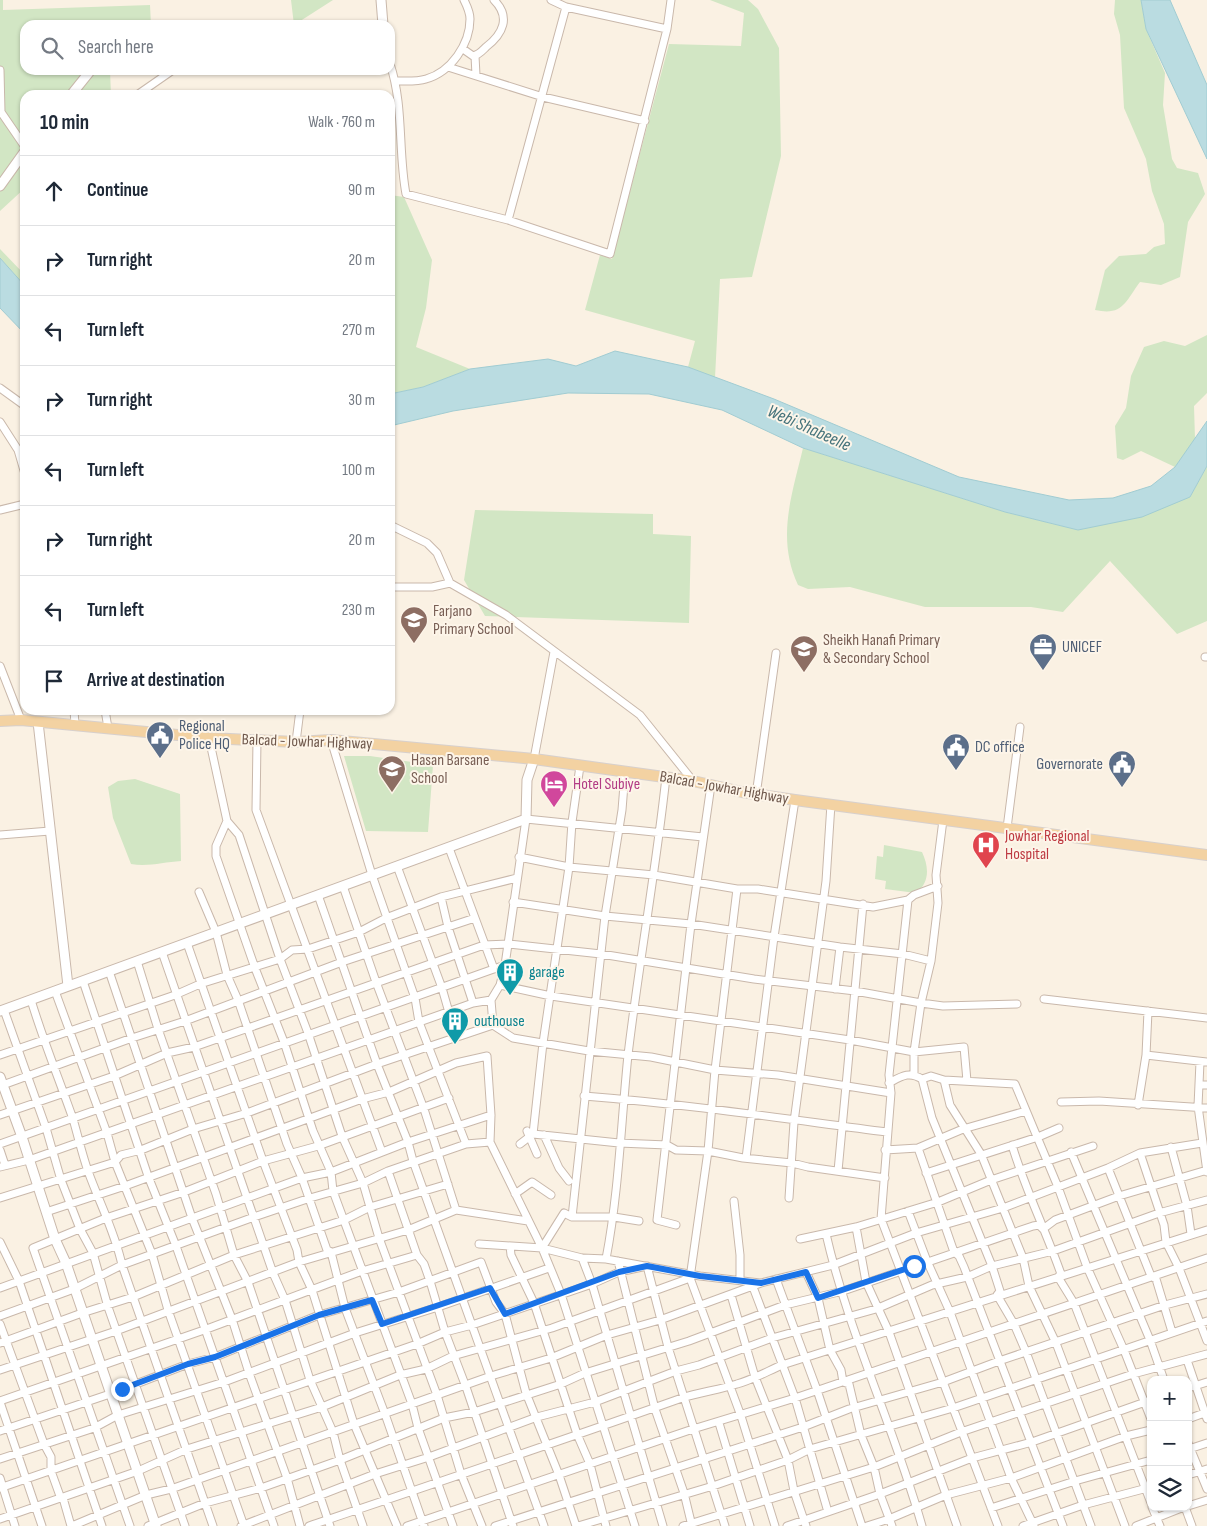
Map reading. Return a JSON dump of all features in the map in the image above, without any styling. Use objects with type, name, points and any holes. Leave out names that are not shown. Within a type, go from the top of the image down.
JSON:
[{"type":"main road","name":"Balcad - Jowhar Highway","points":[[0,721],[21,720],[209,738],[296,742],[331,740],[534,758],[693,781],[795,800],[1207,855]]},
{"type":"street","points":[[381,0],[383,20]]},
{"type":"street","points":[[395,81],[425,80],[448,67],[463,49],[470,18],[464,0]]},
{"type":"street","points":[[475,56],[496,39],[504,28],[504,18],[499,5],[494,0]]},
{"type":"street","points":[[551,0],[566,7],[667,29]]},
{"type":"street","points":[[393,75],[406,194],[508,220],[610,254],[645,121],[667,29],[671,0]]},
{"type":"street","points":[[508,220],[566,7]]},
{"type":"street","points":[[463,49],[475,56]]},
{"type":"street","points":[[475,56],[476,75]]},
{"type":"street","points":[[448,67],[543,97],[645,121]]},
{"type":"street","points":[[0,70],[1,112],[20,140]]},
{"type":"street","points":[[75,90],[87,75]]},
{"type":"street","points":[[143,90],[166,75]]},
{"type":"street","points":[[0,186],[20,158]]},
{"type":"street","points":[[0,388],[20,402]]},
{"type":"street","points":[[0,422],[18,450],[20,457]]},
{"type":"street","points":[[0,510],[20,505]]},
{"type":"street","points":[[395,527],[427,543],[437,553],[450,583],[506,615],[640,715],[693,781]]},
{"type":"street","points":[[395,587],[432,588],[450,583]]},
{"type":"street","points":[[493,1025],[492,1000],[500,986],[505,965],[512,902],[526,819],[528,780],[534,758],[554,652]]},
{"type":"street","points":[[756,794],[776,653]]},
{"type":"street","points":[[0,666],[21,720]]},
{"type":"street","points":[[74,715],[75,725]]},
{"type":"street","points":[[106,715],[108,728]]},
{"type":"street","points":[[296,742],[299,715]]},
{"type":"street","points":[[38,722],[68,986]]},
{"type":"street","points":[[1007,828],[1020,728]]},
{"type":"street","points":[[209,738],[227,822],[239,835],[342,1136],[363,1183],[380,1238],[437,1395],[454,1447],[460,1474],[482,1526]]},
{"type":"street","points":[[257,740],[256,810],[317,972],[342,1050],[382,1152]]},
{"type":"street","points":[[331,740],[372,875],[406,971],[419,1022],[430,1045],[466,1144]]},
{"type":"street","points":[[537,1154],[530,1134],[569,867],[572,822],[580,766]]},
{"type":"street","points":[[572,1217],[579,1139],[605,916],[619,828],[625,772]]},
{"type":"street","points":[[606,1259],[614,1217],[628,1054],[645,920],[660,834],[666,777]]},
{"type":"street","points":[[676,1225],[657,1220],[686,967],[711,785]]},
{"type":"street","points":[[746,1158],[774,937],[795,800]]},
{"type":"street","points":[[789,1198],[794,1122],[824,898],[831,804]]},
{"type":"street","points":[[185,1526],[182,1513],[171,1489],[116,1331],[98,1276],[93,1253],[80,1229],[60,1180],[54,1151],[2,1010],[526,819],[572,822],[660,834],[703,837]]},
{"type":"street","points":[[914,1074],[914,1052],[921,1003],[931,961],[938,903],[936,875],[943,820]]},
{"type":"street","points":[[227,822],[216,846],[216,856],[221,864],[255,968],[284,1042],[318,1146],[331,1172],[333,1191],[412,1404],[436,1482],[453,1526]]},
{"type":"street","points":[[0,835],[50,831]]},
{"type":"street","points":[[449,848],[494,969]]},
{"type":"street","points":[[520,857],[569,867],[654,875],[737,889],[758,889],[880,906],[908,900],[938,886]]},
{"type":"street","points":[[397,866],[442,988],[456,1037]]},
{"type":"street","points":[[0,1055],[150,1004],[200,984],[255,968],[280,959],[292,950],[308,949],[359,932],[386,918],[442,897],[517,878]]},
{"type":"street","points":[[344,886],[376,982],[424,1108],[456,1210]]},
{"type":"street","points":[[737,889],[715,1070],[708,1151],[690,1276],[721,1358],[728,1386],[760,1470],[775,1526]]},
{"type":"street","points":[[199,892],[216,932],[227,975],[248,1027],[291,1155],[310,1198],[327,1250],[331,1252],[336,1280],[345,1308],[423,1523]]},
{"type":"street","points":[[318,895],[377,1064],[408,1142],[413,1162],[463,1297],[479,1348],[491,1376],[498,1403],[544,1526]]},
{"type":"street","points":[[442,897],[448,928],[473,1003]]},
{"type":"street","points":[[908,900],[889,1083],[891,1093],[885,1150],[885,1178],[881,1198],[881,1219],[998,1526]]},
{"type":"street","points":[[512,902],[605,916],[692,924],[840,947],[903,954],[931,961]]},
{"type":"street","points":[[838,1171],[863,904]]},
{"type":"street","points":[[475,918],[342,962],[80,1058],[1,1083],[22,1137],[55,1239],[66,1263],[138,1471],[153,1525],[205,1503],[261,1488],[340,1460],[444,1418],[474,1412],[526,1393],[561,1384],[585,1373],[668,1347],[785,1306],[843,1291],[1033,1226],[1039,1226],[1043,1229]]},
{"type":"street","points":[[187,943],[219,1038],[230,1063],[263,1161],[292,1237],[299,1262],[312,1290],[354,1424],[397,1526]]},
{"type":"street","points":[[0,1115],[114,1076],[167,1053],[194,1047],[456,953],[484,945],[508,944],[601,954],[768,981],[855,991],[943,1006],[1017,1004]]},
{"type":"street","points":[[836,989],[840,947]]},
{"type":"street","points":[[162,952],[175,995],[212,1095],[273,1273],[285,1300],[310,1380],[333,1432],[340,1460],[363,1526]]},
{"type":"street","points":[[137,961],[158,1029],[212,1182],[234,1255],[248,1282],[321,1494],[329,1523]]},
{"type":"street","points":[[0,1144],[177,1080],[256,1054],[308,1033],[335,1026],[505,965]]},
{"type":"street","points":[[109,971],[192,1218],[232,1319],[249,1373],[287,1478],[300,1526]]},
{"type":"street","points":[[83,981],[114,1076],[141,1150],[148,1176],[169,1226],[194,1302],[274,1526]]},
{"type":"street","points":[[500,986],[551,996],[681,1014],[763,1029],[850,1040],[914,1052],[964,1047],[967,1081]]},
{"type":"street","points":[[55,991],[107,1133],[115,1162],[152,1254],[168,1310],[198,1391],[243,1526],[321,1494],[349,1486],[376,1474],[429,1457],[537,1417],[595,1402],[676,1371],[747,1349],[772,1338],[851,1317],[938,1284],[967,1277],[992,1266],[1053,1251],[1159,1214],[1207,1200]]},
{"type":"street","points":[[1044,998],[1207,1018]]},
{"type":"street","points":[[31,1000],[88,1170],[118,1244],[122,1265],[213,1526]]},
{"type":"street","points":[[0,1150],[3,1166],[29,1160],[473,1003],[492,1000]]},
{"type":"street","points":[[1138,1105],[1146,1055],[1148,1011]]},
{"type":"street","points":[[493,1025],[513,1038],[589,1051],[628,1054],[715,1070],[778,1075],[891,1093]]},
{"type":"street","points":[[0,1198],[115,1162],[121,1155],[141,1150],[219,1120],[247,1113],[404,1054],[493,1025]]},
{"type":"street","points":[[1043,1229],[1055,1220],[1119,1196],[1180,1177],[1207,1171],[1198,1106],[1203,1085],[1204,1062],[1146,1055]]},
{"type":"street","points":[[46,1212],[125,1186],[362,1099],[389,1092],[439,1072],[456,1063],[487,1056],[491,1115],[490,1142],[542,1248],[561,1294],[585,1373],[615,1456],[635,1526]]},
{"type":"street","points":[[889,1083],[907,1073],[914,1074],[922,1079],[932,1118],[992,1266],[1000,1291],[997,1295]]},
{"type":"street","points":[[787,1526],[805,1523],[828,1512],[972,1458],[1032,1442],[1147,1401],[1133,1374],[1113,1322],[1087,1267],[1058,1187],[1015,1084],[944,1080],[931,1076],[922,1079]]},
{"type":"street","points":[[944,1080],[950,1105],[981,1154],[1003,1208],[1023,1258],[1029,1286],[1044,1314],[1056,1343],[1125,1526]]},
{"type":"street","points":[[584,1096],[670,1102],[794,1122],[887,1132]]},
{"type":"street","points":[[130,1526],[121,1506],[85,1403],[33,1248],[106,1218],[212,1182],[263,1161],[291,1155],[318,1146],[449,1098]]},
{"type":"street","points":[[1061,1102],[1099,1101],[1207,1108]]},
{"type":"street","points":[[885,1150],[918,1148],[964,1129],[1026,1111]]},
{"type":"street","points":[[0,1288],[302,1178],[331,1172],[408,1142],[491,1115]]},
{"type":"street","points":[[926,1173],[1038,1137],[1059,1128]]},
{"type":"street","points":[[520,1144],[530,1134],[619,1143],[666,1145],[676,1150],[708,1151],[746,1158],[792,1162],[885,1178]]},
{"type":"street","points":[[544,1135],[559,1168],[569,1181]]},
{"type":"street","points":[[0,1316],[74,1289],[122,1265],[254,1217],[363,1183],[388,1171],[466,1144],[490,1142]]},
{"type":"street","points":[[0,1324],[4,1341],[16,1364],[44,1444],[51,1457],[51,1471],[60,1496],[63,1498],[72,1526],[146,1495],[171,1489],[277,1450],[437,1395],[466,1387],[491,1376],[551,1358],[607,1335],[660,1320],[699,1304],[731,1295],[761,1283],[833,1265],[890,1245],[916,1233],[1003,1208],[1108,1168],[1140,1152],[1202,1143]]},
{"type":"street","points":[[1012,1145],[1020,1172],[1053,1251],[1061,1274],[1058,1277]]},
{"type":"street","points":[[800,1239],[856,1227],[938,1202],[962,1194],[991,1180],[1020,1172],[1046,1160],[1093,1146]]},
{"type":"street","points":[[1171,1146],[1187,1206],[1191,1234]]},
{"type":"street","points":[[918,1148],[946,1224],[954,1252],[959,1256],[1051,1490],[1063,1526]]},
{"type":"street","points":[[1071,1152],[1150,1340],[1162,1376]]},
{"type":"street","points":[[1140,1152],[1164,1225],[1166,1242],[1179,1268],[1190,1298],[1203,1322],[1207,1341]]},
{"type":"street","points":[[1108,1168],[1151,1276],[1156,1279],[1172,1332]]},
{"type":"street","points":[[388,1171],[417,1255],[424,1264],[430,1281],[453,1356],[466,1387],[512,1524]]},
{"type":"street","points":[[515,1194],[532,1182],[551,1194]]},
{"type":"street","points":[[4,1341],[82,1313],[108,1307],[186,1274],[212,1266],[234,1255],[344,1220],[370,1207],[448,1184]]},
{"type":"street","points":[[734,1201],[740,1254],[740,1279]]},
{"type":"street","points":[[0,1370],[116,1331],[299,1262],[408,1230],[456,1210],[528,1221]]},
{"type":"street","points":[[908,1211],[927,1261],[950,1312],[1011,1478],[1033,1525]]},
{"type":"street","points":[[542,1248],[564,1213],[572,1217],[614,1217],[639,1221]]},
{"type":"street","points":[[856,1227],[866,1282],[876,1309],[889,1332],[957,1526]]},
{"type":"street","points":[[309,1526],[329,1523],[412,1489],[517,1456],[577,1434],[604,1427],[683,1398],[728,1386],[782,1365],[889,1332],[997,1295],[1207,1230]]},
{"type":"street","points":[[826,1234],[833,1265],[858,1342],[900,1456],[922,1526]]},
{"type":"street","points":[[0,1242],[19,1282],[34,1331],[102,1526]]},
{"type":"street","points":[[479,1244],[542,1248],[582,1258],[618,1261],[690,1276],[740,1279],[761,1283]]},
{"type":"street","points":[[510,1246],[511,1255],[534,1303],[541,1330],[577,1434],[590,1464],[606,1523]]},
{"type":"street","points":[[42,1526],[0,1402],[52,1381],[204,1330],[336,1280],[417,1255]]},
{"type":"street","points":[[582,1258],[592,1284],[658,1503],[663,1526]]},
{"type":"street","points":[[408,1526],[423,1523],[448,1512],[693,1429],[741,1416],[1207,1258]]},
{"type":"street","points":[[618,1261],[619,1272],[655,1409],[684,1493],[692,1526]]},
{"type":"street","points":[[0,1431],[85,1403],[188,1364],[215,1357],[319,1315],[399,1292],[481,1262],[490,1288],[505,1314],[526,1393],[537,1417],[577,1526],[591,1521],[606,1523],[630,1512],[684,1493],[736,1479],[788,1460],[810,1449],[953,1408],[1203,1322]]},
{"type":"street","points":[[1,1487],[129,1445],[178,1425],[417,1344],[445,1332],[472,1325],[592,1284],[619,1272],[647,1266]]},
{"type":"street","points":[[647,1266],[652,1292],[683,1398],[725,1526]]},
{"type":"street","points":[[0,1459],[94,1428],[118,1415],[198,1391],[355,1333],[438,1307],[549,1268]]},
{"type":"street","points":[[806,1272],[818,1298],[830,1350],[841,1370],[843,1382]]},
{"type":"street","points":[[0,1519],[138,1471],[186,1449],[294,1414],[322,1407],[400,1375],[426,1369],[453,1356],[512,1341],[600,1311],[690,1276]]},
{"type":"street","points":[[1058,1277],[1074,1303],[1136,1464],[1147,1486]]},
{"type":"street","points":[[776,1279],[794,1333],[806,1359],[836,1443],[862,1526]]},
{"type":"street","points":[[753,1287],[795,1398],[818,1485],[828,1512]]},
{"type":"street","points":[[495,1526],[512,1524],[539,1511],[568,1504],[598,1492],[803,1427],[853,1408],[943,1382],[1164,1305],[1207,1294]]},
{"type":"street","points":[[731,1295],[754,1377],[788,1460],[794,1491],[805,1523]]},
{"type":"street","points":[[997,1295],[1014,1324],[1026,1352],[1067,1457],[1091,1526]]},
{"type":"street","points":[[683,1526],[692,1526],[744,1507],[874,1467],[962,1432],[1133,1374],[1207,1354]]},
{"type":"street","points":[[1187,1360],[1190,1376]]},
{"type":"street","points":[[843,1382],[849,1384],[853,1408],[861,1435],[874,1467],[880,1494],[890,1523]]},
{"type":"street","points":[[1192,1418],[1206,1415],[1192,1387],[1207,1382]]},
{"type":"street","points":[[718,1423],[729,1450],[750,1526]]},
{"type":"street","points":[[867,1526],[890,1523],[917,1506],[946,1494],[983,1483],[1011,1478],[1096,1446],[1147,1431]]},
{"type":"street","points":[[1192,1446],[1207,1443]]},
{"type":"street","points":[[1192,1452],[1204,1470],[1207,1489]]},
{"type":"street","points":[[992,1508],[1022,1500],[1075,1480],[1147,1461]]},
{"type":"street","points":[[1192,1474],[1204,1470]]},
{"type":"street","points":[[0,1478],[1,1487],[15,1526]]},
{"type":"street","points":[[1023,1526],[1033,1525],[1083,1505],[1147,1488]]},
{"type":"street","points":[[1192,1505],[1207,1500]]},
{"type":"street","points":[[1154,1511],[1160,1526]]},
{"type":"street","points":[[1136,1526],[1175,1511]]},
{"type":"street","points":[[1187,1511],[1192,1526]]},
{"type":"green space","points":[[0,0],[3,0],[3,10],[150,5],[151,20],[20,20],[20,75],[110,75],[111,90],[20,90],[20,193],[0,211]]},
{"type":"green space","points":[[291,0],[333,0],[302,20],[293,20]]},
{"type":"green space","points":[[710,0],[748,0],[758,9],[779,48],[781,156],[752,277],[720,279],[715,378],[688,367],[695,341],[585,310],[600,255],[612,259],[669,44],[741,46],[744,13]]},
{"type":"green space","points":[[1115,0],[1141,0],[1146,29],[1165,73],[1163,105],[1172,159],[1177,168],[1198,173],[1205,194],[1188,222],[1180,277],[1161,285],[1140,282],[1122,306],[1112,311],[1104,311],[1095,310],[1105,270],[1119,256],[1146,254],[1154,247],[1165,244],[1164,224],[1152,191],[1146,159],[1124,108],[1120,35],[1114,14]]},
{"type":"green space","points":[[395,196],[404,197],[432,260],[426,308],[416,347],[470,369],[423,387],[395,393]]},
{"type":"green space","points":[[0,249],[20,270],[20,280],[0,258]]},
{"type":"green space","points":[[1207,335],[1207,393],[1194,406],[1195,439],[1175,467],[1141,451],[1123,460],[1117,458],[1115,426],[1126,408],[1131,376],[1144,347],[1164,341],[1185,346]]},
{"type":"green space","points":[[803,448],[1005,512],[1078,530],[1190,497],[1207,466],[1207,621],[1177,634],[1110,561],[1063,612],[1031,607],[925,607],[850,587],[808,589],[798,585],[791,568],[787,533],[791,500]]},
{"type":"green space","points":[[475,510],[653,514],[653,534],[691,536],[689,623],[485,616],[464,580]]},
{"type":"green space","points":[[344,756],[370,756],[433,765],[428,832],[366,831]]},
{"type":"green space","points":[[135,779],[180,794],[181,861],[150,865],[131,864],[113,818],[108,787],[118,781]]},
{"type":"green space","points":[[884,845],[922,852],[927,874],[924,884],[916,893],[885,889],[886,881],[875,879],[877,856],[883,857]]},
{"type":"water","points":[[1141,0],[1170,0],[1207,85],[1207,159],[1146,29]]},
{"type":"water","points":[[0,258],[20,280],[20,329],[0,308]]},
{"type":"water","name":"Webi Shabeelle","points":[[615,351],[688,367],[774,399],[959,477],[1069,500],[1113,498],[1151,486],[1175,467],[1207,421],[1207,466],[1190,497],[1142,517],[1078,530],[1005,512],[803,448],[722,410],[649,394],[568,393],[453,411],[395,425],[395,393],[423,387],[470,369],[548,359],[576,366]]},
{"type":"place","name":"Farjano Primary School","points":[[414,644]]},
{"type":"place","name":"UNICEF","points":[[1043,671]]},
{"type":"place","name":"Sheikh Hanafi Primary & Secondary School","points":[[804,673]]},
{"type":"place","name":"Regional Police HQ","points":[[160,759]]},
{"type":"place","name":"DC office","points":[[956,771]]},
{"type":"place","name":"Governorate","points":[[1122,788]]},
{"type":"place","name":"Hasan Barsane School","points":[[392,793]]},
{"type":"place","name":"Hotel Subiye","points":[[554,808]]},
{"type":"place","name":"Jowhar Regional Hospital","points":[[986,869]]},
{"type":"place","name":"garage","points":[[510,996]]},
{"type":"place","name":"outhouse","points":[[455,1045]]},
{"type":"route","points":[[122,1389],[188,1364],[215,1357],[319,1315],[372,1300],[382,1324],[438,1307],[490,1288],[496,1302],[505,1314],[592,1284],[619,1272],[647,1266],[700,1276],[740,1279],[761,1283],[806,1272],[818,1298],[914,1266]]}]
